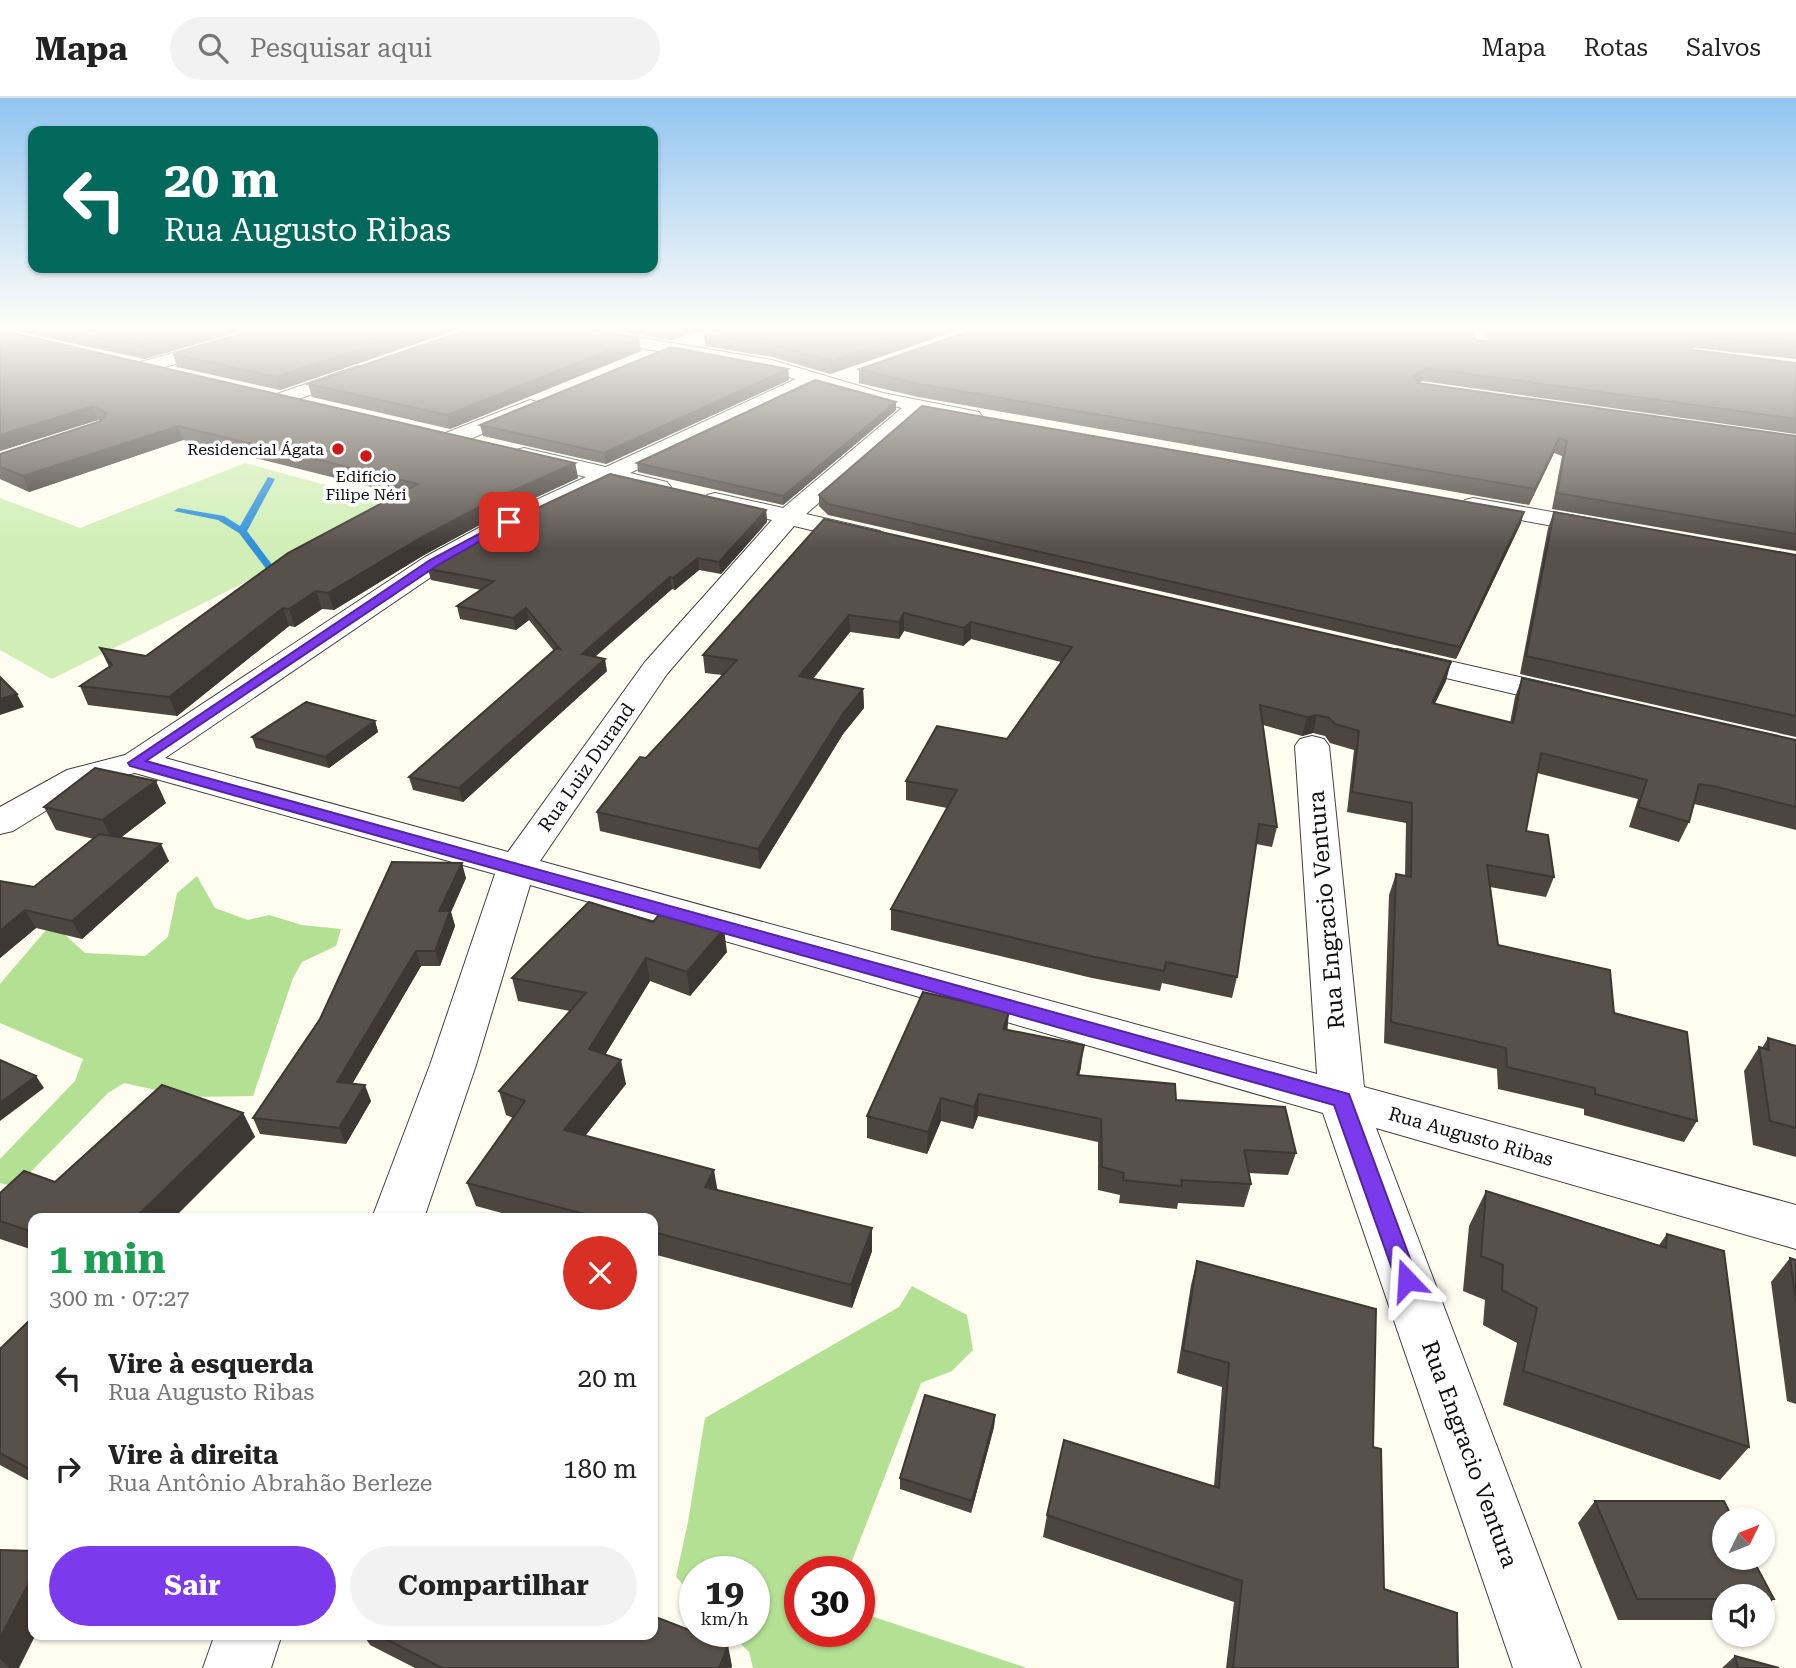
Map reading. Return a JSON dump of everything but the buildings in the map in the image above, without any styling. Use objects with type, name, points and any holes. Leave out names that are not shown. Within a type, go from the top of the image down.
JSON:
[{"type":"street","points":[[295,402],[320,408]]},
{"type":"street","points":[[451,439],[539,402]]},
{"type":"street","points":[[0,823],[75,777],[103,767],[135,763],[434,563],[509,522],[772,402]]},
{"type":"street","points":[[903,402],[993,420]]},
{"type":"street","name":"Rua Luiz Durand","points":[[400,1213],[453,1065],[516,868],[651,674],[788,517],[917,406]]},
{"type":"street","points":[[425,433],[890,540]]},
{"type":"street","points":[[1449,501],[1624,532]]},
{"type":"street","points":[[1377,653],[1593,703]]},
{"type":"street","name":"Rua Engracio Ventura","points":[[1312,746],[1342,1099],[1546,1668]]},
{"type":"street","name":"Rua Augusto Ribas","points":[[135,763],[1796,1227]]},
{"type":"street","points":[[237,1668],[247,1640]]},
{"type":"green space","points":[[245,463],[399,505],[52,679],[0,650],[0,498],[80,528]]},
{"type":"green space","points":[[197,876],[215,908],[248,920],[269,915],[302,925],[341,929],[336,946],[302,962],[293,978],[253,1096],[188,1097],[124,1083],[108,1093],[16,1187],[0,1183],[0,1159],[75,1081],[83,1059],[0,1023],[0,984],[52,923],[85,953],[145,956],[168,937],[177,893]]},
{"type":"green space","points":[[912,1286],[967,1315],[973,1350],[952,1371],[921,1383],[854,1556],[784,1556],[784,1647],[875,1647],[875,1617],[1027,1668],[753,1668],[749,1652],[744,1647],[770,1647],[770,1556],[681,1556],[705,1418],[899,1307]]},
{"type":"waterway","points":[[242,531],[271,479]]},
{"type":"waterway","points":[[178,511],[221,518],[242,531]]},
{"type":"waterway","points":[[242,531],[273,572]]},
{"type":"place","name":"Residencial Ágata","points":[[338,449]]},
{"type":"place","name":"Edifício Filipe Néri","points":[[366,456]]},
{"type":"route","points":[[509,522],[434,563],[135,763],[181,773],[1342,1099],[1407,1280]]}]
